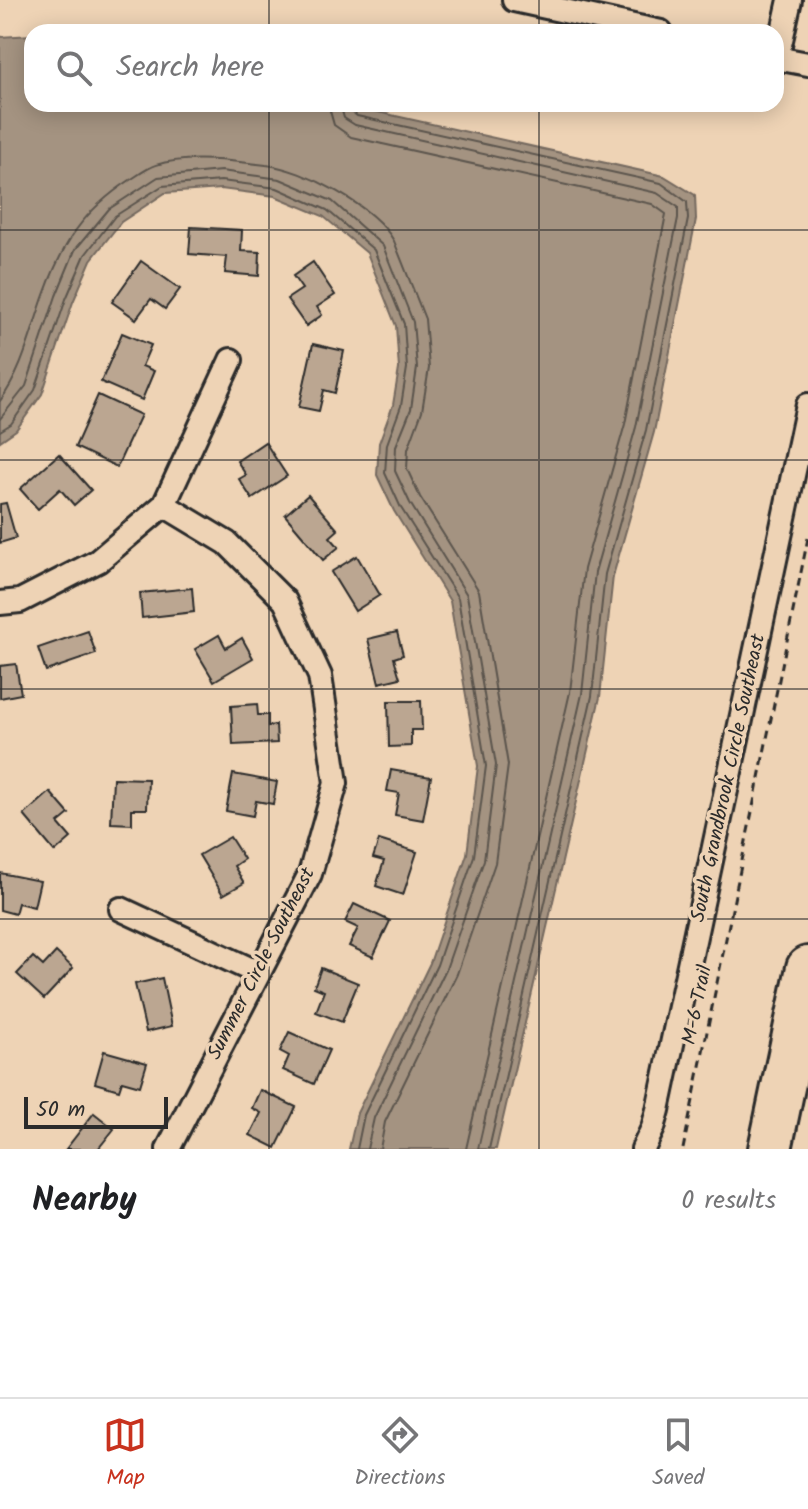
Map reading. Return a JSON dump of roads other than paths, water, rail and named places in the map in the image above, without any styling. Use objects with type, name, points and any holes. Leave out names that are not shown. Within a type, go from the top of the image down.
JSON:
[{"type":"highway","points":[[770,1149],[808,968]]},
{"type":"street","points":[[514,0],[591,8],[638,24]]},
{"type":"street","points":[[784,27],[790,0]]},
{"type":"street","points":[[784,59],[808,64]]},
{"type":"street","points":[[0,603],[20,601],[98,561],[164,505],[231,360]]},
{"type":"street","name":"South Grandbrook Circle Southeast","points":[[643,1149],[658,1110],[808,405]]},
{"type":"street","name":"Summer Circle Southeast","points":[[164,505],[227,543],[285,601],[320,676],[336,783],[310,874],[168,1149]]},
{"type":"street","points":[[121,909],[258,973]]},
{"type":"water","points":[[24,36],[24,112],[378,112],[664,176],[695,195],[696,219],[654,432],[613,576],[600,697],[496,1149],[349,1149],[357,1113],[430,963],[467,854],[478,766],[450,601],[394,511],[377,475],[379,443],[393,405],[399,369],[396,326],[367,253],[323,216],[275,196],[221,189],[165,193],[121,222],[91,260],[73,302],[42,394],[16,430],[0,441],[0,37]]}]
